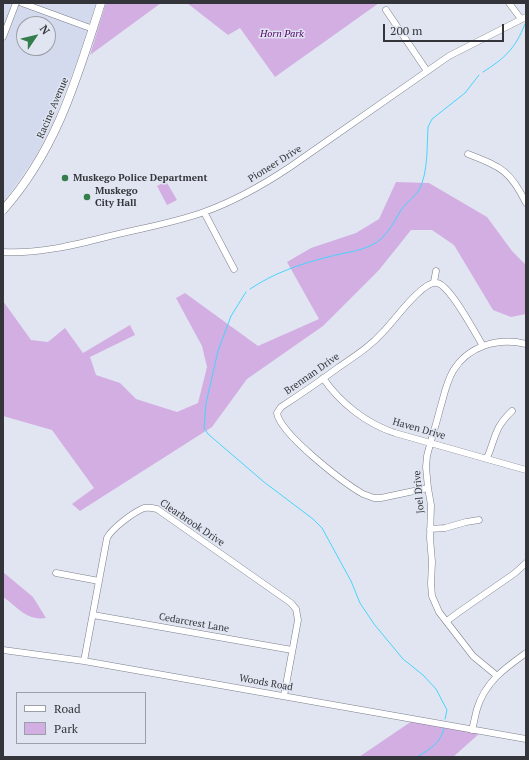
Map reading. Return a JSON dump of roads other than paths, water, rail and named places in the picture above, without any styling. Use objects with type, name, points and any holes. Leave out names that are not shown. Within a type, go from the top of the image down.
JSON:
[{"type":"main road","name":"Racine Avenue","points":[[3,210],[34,169],[55,131],[73,89],[101,3]]},
{"type":"street","points":[[3,37],[16,3]]},
{"type":"street","points":[[22,3],[93,29]]},
{"type":"street","points":[[509,3],[523,18]]},
{"type":"street","points":[[386,10],[428,71]]},
{"type":"street","name":"Pioneer Drive","points":[[3,252],[31,252],[60,247],[166,223],[204,212],[238,198],[274,178],[428,71],[464,48],[523,18]]},
{"type":"street","points":[[468,154],[498,167],[508,174],[518,187],[526,204]]},
{"type":"street","points":[[204,212],[234,268]]},
{"type":"street","points":[[436,272],[434,282],[442,284],[453,297],[483,346]]},
{"type":"street","name":"Brennan Drive","points":[[428,488],[381,498],[374,498],[363,494],[299,444],[274,412],[371,344],[385,331],[410,300],[426,286],[434,282]]},
{"type":"street","name":"Joel Drive","points":[[496,676],[473,656],[436,607],[432,596],[430,529],[431,505],[426,467],[430,443],[446,387],[451,375],[464,358],[483,346],[497,342],[509,341],[526,344]]},
{"type":"street","name":"Haven Drive","points":[[323,378],[338,397],[372,423],[390,432],[526,470]]},
{"type":"street","points":[[487,458],[498,427],[504,418],[512,411]]},
{"type":"street","name":"Clearbrook Drive","points":[[84,661],[105,543],[109,534],[118,525],[148,507],[157,509],[293,606],[297,613],[298,620],[284,696]]},
{"type":"street","points":[[430,529],[445,528],[479,520]]},
{"type":"street","points":[[447,622],[515,573],[526,563]]},
{"type":"street","points":[[56,573],[99,581]]},
{"type":"street","name":"Cedarcrest Lane","points":[[93,616],[292,650]]},
{"type":"street","name":"Woods Road","points":[[3,650],[84,661],[526,740]]},
{"type":"street","points":[[472,730],[477,709],[485,690],[496,676],[526,653]]},
{"type":"waterway","points":[[483,72],[508,52],[517,40],[525,24]]},
{"type":"waterway","points":[[250,289],[268,278],[297,266],[364,248],[382,238],[401,210],[418,192],[422,183],[426,159],[428,127],[432,119],[465,93],[479,75]]},
{"type":"waterway","points":[[246,292],[231,316],[218,351],[206,403],[204,428],[208,434],[264,482],[313,519],[322,528],[351,581],[360,603],[374,624],[403,659],[423,675],[436,689],[447,710],[445,719]]},
{"type":"waterway","points":[[417,757],[438,742],[444,728]]},
{"type":"place","name":"Muskego Police Department","points":[[65,178]]},
{"type":"place","name":"Muskego City Hall","points":[[87,197]]},
{"type":"park label","name":"Horn Park","points":[[282,34]]}]
